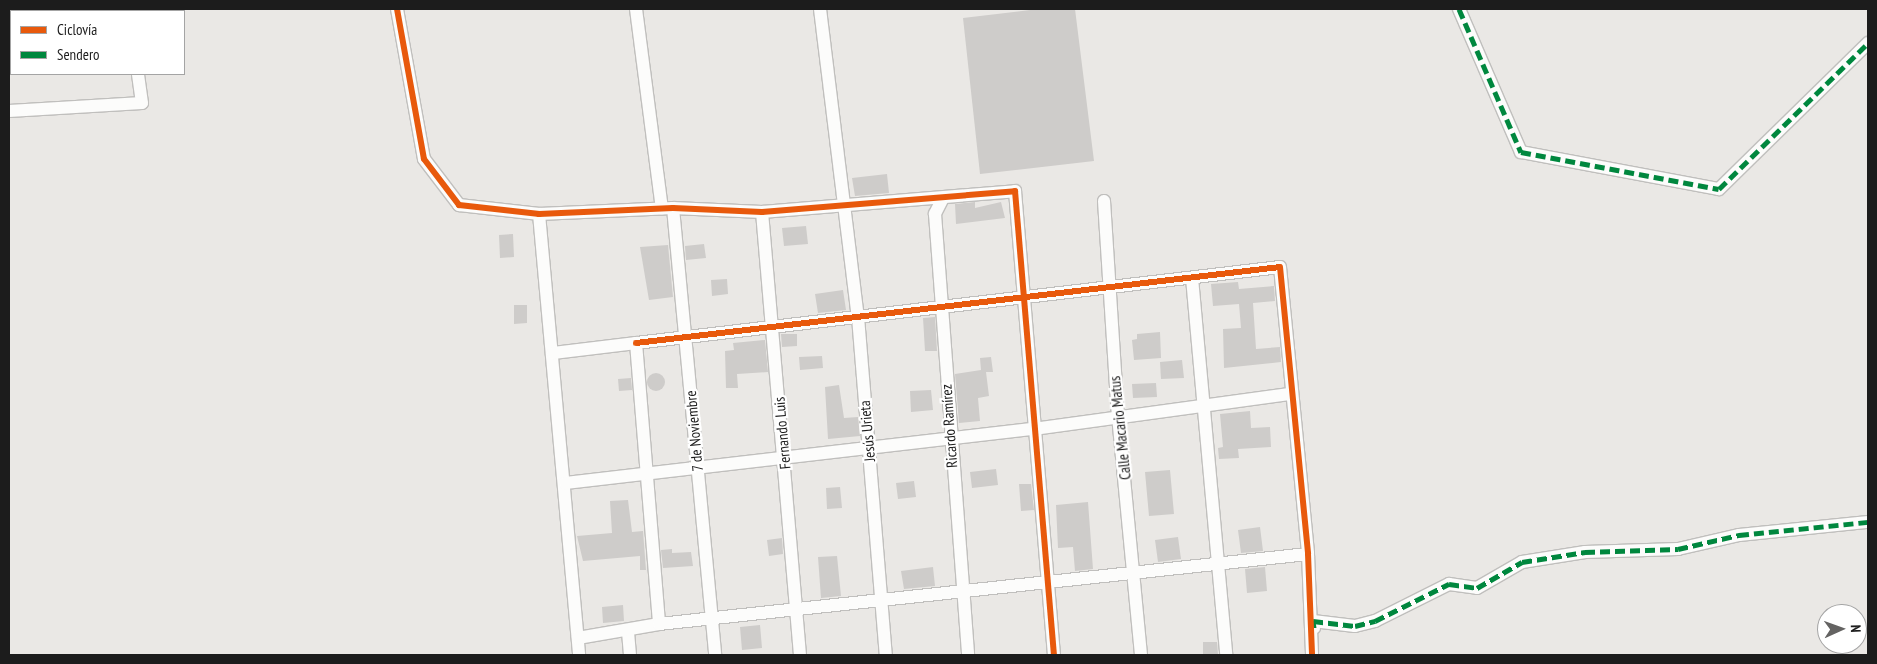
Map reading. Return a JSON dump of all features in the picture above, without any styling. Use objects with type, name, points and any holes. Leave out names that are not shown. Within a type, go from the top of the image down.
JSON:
[{"type":"street","points":[[397,9],[424,159],[459,205],[539,214],[668,208],[762,212],[842,207],[1015,191],[1054,655]]},
{"type":"street","name":"7 de Noviembre","points":[[636,9],[668,208],[685,337],[716,655]]},
{"type":"street","name":"Jesús Urieta","points":[[820,9],[842,207],[858,316],[886,655]]},
{"type":"street","points":[[1459,9],[1521,152],[1719,189],[1868,43]]},
{"type":"street","points":[[9,111],[142,104],[138,75]]},
{"type":"street","name":"Ricardo Ramírez","points":[[943,198],[935,214],[949,437],[968,655]]},
{"type":"street","name":"Calle Macario Matus","points":[[1104,201],[1108,288],[1118,416],[1136,572],[1141,655]]},
{"type":"street","name":"Fernando Luis","points":[[762,212],[800,655]]},
{"type":"street","points":[[539,214],[566,483],[579,655]]},
{"type":"street","points":[[553,353],[1280,267],[1313,621],[1319,655]]},
{"type":"street","points":[[1192,278],[1220,563],[1226,655]]},
{"type":"street","points":[[636,343],[659,624]]},
{"type":"street","points":[[566,483],[697,465],[1034,429],[1203,403],[1291,394]]},
{"type":"street","points":[[1313,621],[1355,626],[1374,621],[1449,584],[1477,588],[1522,562],[1585,552],[1678,549],[1739,535],[1868,522]]},
{"type":"street","points":[[578,638],[628,632],[659,624],[712,622],[882,600],[1048,584],[1136,572],[1308,554]]},
{"type":"street","points":[[1312,655],[1313,621]]},
{"type":"street","points":[[628,632],[630,655]]},
{"type":"building","points":[[1038,9],[1075,9],[1094,161],[980,174],[963,18]]},
{"type":"building","points":[[887,174],[889,193],[855,196],[852,178]]},
{"type":"building","points":[[975,202],[975,208],[1001,202],[1005,218],[956,224],[955,204]]},
{"type":"building","points":[[806,226],[808,244],[784,246],[782,228]]},
{"type":"building","points":[[513,234],[514,257],[500,258],[499,235]]},
{"type":"building","points":[[704,244],[706,258],[686,260],[685,246]]},
{"type":"building","points":[[668,245],[673,297],[649,300],[640,247]]},
{"type":"building","points":[[727,279],[728,294],[712,296],[711,280]]},
{"type":"building","points":[[1238,282],[1239,289],[1274,286],[1275,301],[1253,303],[1256,349],[1280,347],[1281,362],[1224,368],[1223,329],[1241,328],[1239,304],[1213,306],[1211,284]]},
{"type":"building","points":[[843,290],[846,310],[818,313],[815,294]]},
{"type":"building","points":[[514,305],[527,305],[527,323],[514,324]]},
{"type":"building","points":[[935,317],[937,351],[925,351],[923,318]]},
{"type":"building","points":[[1160,332],[1161,358],[1134,360],[1132,340],[1137,339],[1137,334]]},
{"type":"building","points":[[781,334],[797,334],[797,346],[782,347]]},
{"type":"building","points":[[765,340],[768,372],[737,374],[738,388],[726,388],[725,351],[734,350],[733,343]]},
{"type":"building","points":[[822,356],[823,368],[800,370],[799,357]]},
{"type":"building","points":[[991,357],[993,372],[986,372],[989,396],[978,398],[980,421],[959,423],[955,374],[981,370],[980,358]]},
{"type":"building","points":[[1182,360],[1184,378],[1161,379],[1160,362]]},
{"type":"building","points":[[656,373],[664,378],[665,382],[660,390],[656,391],[648,386],[647,382],[652,374]]},
{"type":"building","points":[[631,378],[632,390],[619,391],[618,379]]},
{"type":"building","points":[[1156,383],[1157,397],[1133,398],[1132,384]]},
{"type":"building","points":[[839,385],[844,418],[858,417],[860,436],[828,439],[825,387]]},
{"type":"building","points":[[931,390],[933,410],[911,412],[910,391]]},
{"type":"building","points":[[1250,411],[1251,428],[1270,427],[1271,447],[1238,449],[1239,458],[1219,459],[1218,448],[1223,447],[1220,414]]},
{"type":"building","points":[[996,469],[998,485],[972,488],[970,472]]},
{"type":"building","points":[[1170,470],[1174,514],[1149,516],[1145,472]]},
{"type":"building","points":[[914,481],[916,497],[898,499],[896,483]]},
{"type":"building","points":[[1019,484],[1031,484],[1034,510],[1021,511]]},
{"type":"building","points":[[840,487],[842,508],[827,509],[826,488]]},
{"type":"building","points":[[628,500],[632,532],[643,531],[646,570],[640,570],[640,556],[583,561],[577,536],[612,533],[610,501]]},
{"type":"building","points":[[1088,502],[1093,569],[1075,571],[1073,547],[1058,548],[1056,505]]},
{"type":"building","points":[[1260,527],[1263,551],[1241,553],[1238,530]]},
{"type":"building","points":[[1178,537],[1181,559],[1158,562],[1155,540]]},
{"type":"building","points":[[782,538],[783,554],[769,556],[767,540]]},
{"type":"building","points":[[672,549],[672,553],[691,552],[693,566],[663,568],[661,550]]},
{"type":"building","points":[[837,556],[841,596],[821,598],[818,557]]},
{"type":"building","points":[[933,567],[935,586],[904,589],[901,571]]},
{"type":"building","points":[[1265,567],[1267,591],[1247,593],[1245,569]]},
{"type":"building","points":[[623,605],[624,621],[603,623],[602,607]]},
{"type":"building","points":[[760,625],[762,648],[742,650],[740,627]]},
{"type":"building","points":[[1203,642],[1217,642],[1218,655],[1203,655]]},
{"type":"marked path","points":[[1459,9],[1521,152],[1719,189],[1868,43]]},
{"type":"marked path","points":[[1314,628],[1313,621],[1355,626],[1375,621],[1449,584],[1477,588],[1522,562],[1585,552],[1678,549],[1739,535],[1868,522]]},
{"type":"cycle path","points":[[397,9],[424,159],[459,205],[539,214],[673,208],[762,212],[1015,191],[1054,655]]},
{"type":"cycle path","points":[[636,343],[1280,267],[1308,554],[1312,655]]}]
